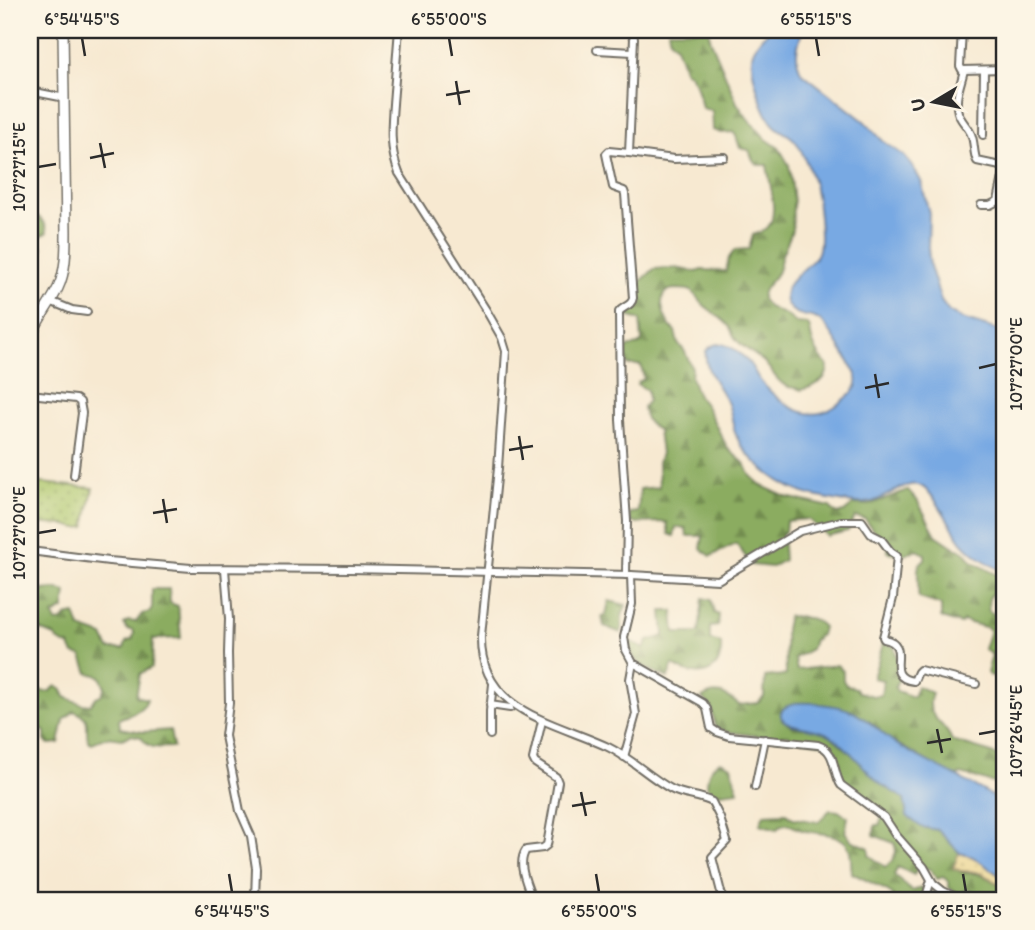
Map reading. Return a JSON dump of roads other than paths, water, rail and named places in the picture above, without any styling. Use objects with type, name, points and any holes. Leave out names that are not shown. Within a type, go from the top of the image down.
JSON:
[{"type":"street","points":[[30,343],[33,332],[60,284],[65,265],[63,30]]},
{"type":"street","points":[[399,30],[391,136],[396,165],[486,310],[505,346],[498,468],[481,648],[485,668],[501,694],[522,711],[615,751],[677,792],[713,803],[727,841],[712,857],[723,900]]},
{"type":"street","points":[[629,153],[634,38],[630,30]]},
{"type":"street","points":[[962,30],[960,66],[964,70],[1005,69]]},
{"type":"street","points":[[597,50],[633,52]]},
{"type":"street","points":[[964,70],[957,108],[971,134],[975,158],[977,161],[1005,167],[1003,196],[996,203],[981,205]]},
{"type":"street","points":[[983,135],[984,70]]},
{"type":"street","points":[[35,92],[65,98]]},
{"type":"street","points":[[724,157],[674,159],[609,151],[606,153],[613,187],[625,194],[633,298],[620,312],[620,419],[628,575],[632,604],[624,631],[626,650],[633,663],[703,703],[710,726],[715,731],[729,736],[826,748],[832,757],[839,784],[884,817],[930,880],[943,891],[962,900]]},
{"type":"street","points":[[50,301],[72,310],[87,312]]},
{"type":"street","points":[[30,394],[76,399],[80,403],[82,412],[74,475]]},
{"type":"street","points":[[30,551],[169,567],[628,575],[718,580],[800,531],[846,520],[862,521],[871,534],[881,539],[897,556],[893,598],[884,639],[894,641],[897,645],[901,676],[914,681],[920,670],[976,684]]},
{"type":"street","points":[[225,569],[229,619],[229,709],[225,735],[240,811],[250,834],[256,868],[255,900]]},
{"type":"street","points":[[624,757],[636,714],[630,679],[633,663]]},
{"type":"street","points":[[490,735],[493,684]]},
{"type":"street","points":[[491,705],[510,708]]},
{"type":"street","points":[[532,900],[522,868],[523,856],[526,850],[547,845],[558,782],[556,777],[533,759],[542,721]]},
{"type":"street","points":[[755,788],[765,739]]},
{"type":"street","points":[[925,900],[930,880]]},
{"type":"water","points":[[769,30],[803,30],[797,51],[801,72],[864,121],[912,165],[921,181],[929,213],[930,266],[941,301],[949,312],[962,319],[1005,332],[1005,573],[967,547],[932,496],[921,486],[903,487],[866,503],[843,502],[803,493],[779,481],[758,465],[736,435],[728,404],[707,365],[706,351],[712,346],[723,344],[735,350],[750,364],[760,381],[772,393],[788,405],[806,413],[825,412],[834,407],[852,393],[857,382],[850,364],[824,324],[791,310],[785,299],[794,278],[817,255],[820,230],[815,187],[804,156],[794,139],[770,120],[755,79],[753,51]]},
{"type":"water","points":[[796,703],[830,705],[856,713],[901,747],[1005,804],[1005,879],[973,857],[960,853],[938,830],[921,827],[907,816],[904,799],[881,784],[830,735],[783,720],[782,711]]}]
